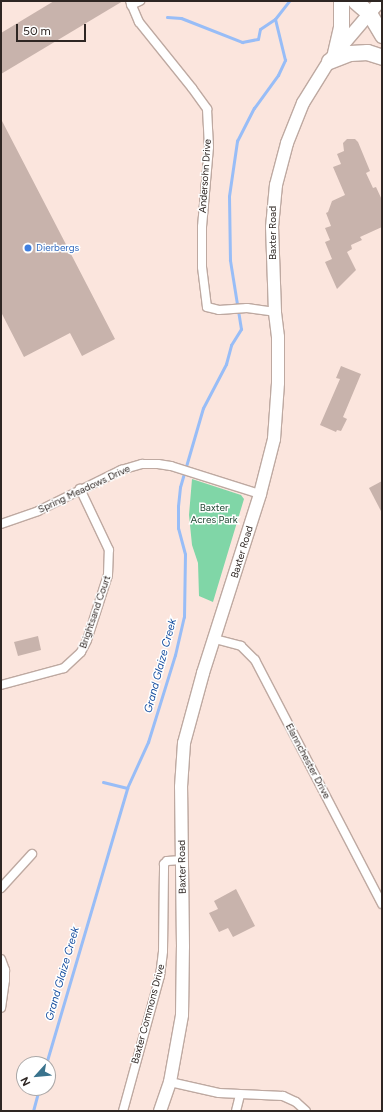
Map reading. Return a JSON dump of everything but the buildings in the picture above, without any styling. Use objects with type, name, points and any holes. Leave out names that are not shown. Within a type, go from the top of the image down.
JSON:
[{"type":"highway","points":[[341,1],[341,27],[332,57],[350,53],[367,52],[382,57]]},
{"type":"highway","points":[[355,1],[369,7],[382,35]]},
{"type":"main road","name":"Baxter Road","points":[[160,1111],[177,1055],[182,1015],[181,787],[184,743],[203,673],[260,494],[274,432],[278,383],[278,337],[275,312],[272,227],[276,185],[287,143],[296,118],[332,57],[369,7],[380,1]]},
{"type":"street","points":[[130,3],[140,1]]},
{"type":"street","name":"Andersohn Drive","points":[[130,3],[139,22],[192,88],[206,109],[209,147],[202,227],[202,267],[207,307],[219,310],[247,308],[275,312]]},
{"type":"street","name":"Spring Meadows Drive","points":[[1,524],[38,510],[80,489],[133,466],[158,464],[171,466],[260,494]]},
{"type":"street","name":"Brightsand Court","points":[[1,685],[64,668],[81,652],[87,640],[108,575],[110,550],[80,489]]},
{"type":"street","name":"Elannchester Drive","points":[[215,639],[241,646],[255,660],[382,904]]},
{"type":"street","points":[[1,888],[32,854]]},
{"type":"street","name":"Baxter Commons Drive","points":[[123,1111],[160,976],[163,951],[164,864],[167,861],[182,860]]},
{"type":"street","points":[[1,959],[5,970],[1,1008]]},
{"type":"street","points":[[170,1082],[219,1093],[283,1096],[296,1102],[306,1111]]},
{"type":"street","points":[[236,1111],[240,1095]]},
{"type":"green space","name":"Baxter Acres Park","points":[[192,479],[241,495],[244,499],[213,602],[199,596],[198,563],[192,545],[189,515]]},
{"type":"waterway","name":"Grand Glaize Creek","points":[[48,1056],[127,788],[148,742],[175,655],[184,617],[185,554],[178,528],[180,487],[203,408],[226,364],[231,345],[241,329],[230,260],[229,196],[237,141],[254,108],[278,75],[285,60],[275,19],[289,1]]},
{"type":"waterway","points":[[167,17],[181,18],[242,42],[258,39],[260,29],[275,19]]},
{"type":"waterway","points":[[103,782],[127,788]]},
{"type":"waterway","name":"Grand Glaize Creek","points":[[33,1111],[37,1096]]},
{"type":"place","name":"Dierbergs","points":[[28,248]]}]
